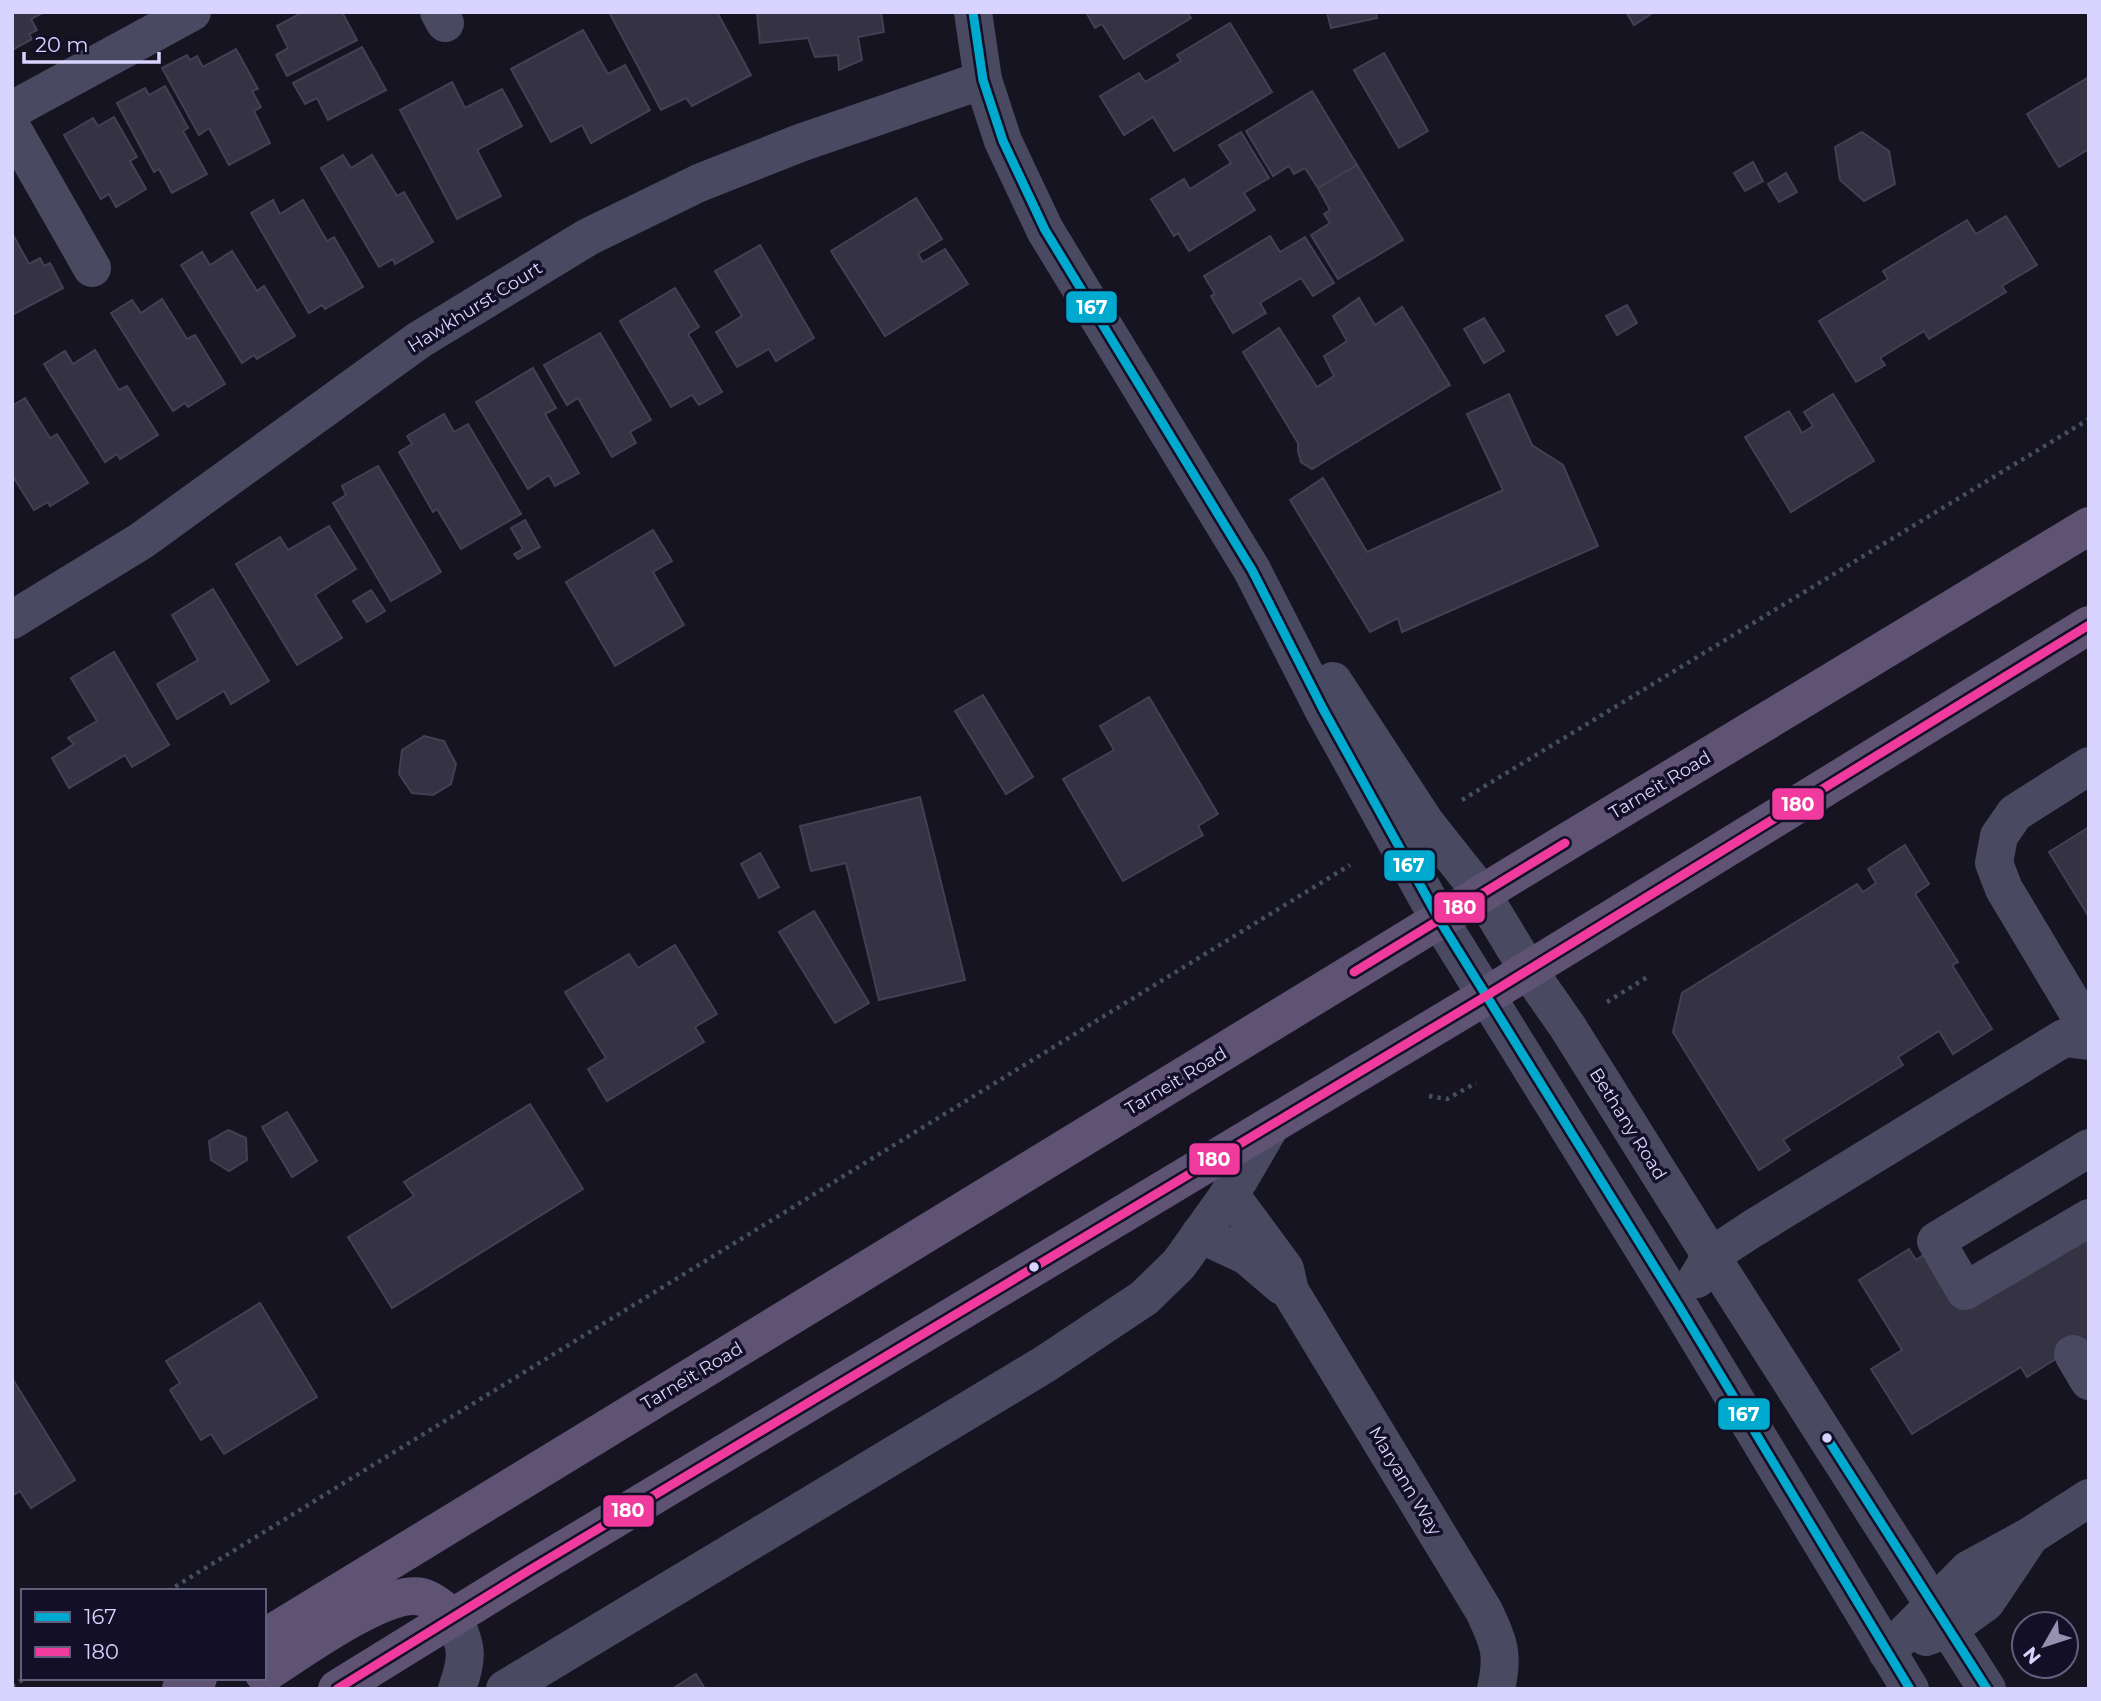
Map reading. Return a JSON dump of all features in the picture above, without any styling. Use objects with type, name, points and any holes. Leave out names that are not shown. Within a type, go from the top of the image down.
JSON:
[{"type":"main road","name":"Tarneit Road","points":[[266,1637],[2089,526]]},
{"type":"main road","points":[[337,1689],[1486,996],[2089,625]]},
{"type":"main road","points":[[266,1673],[364,1612],[399,1597],[421,1597],[453,1618]]},
{"type":"street","points":[[12,110],[192,12]]},
{"type":"street","name":"Bethany Road","points":[[973,12],[983,80],[1003,141],[1045,230],[1252,570],[1323,709],[1440,921],[1680,1308],[1910,1689]]},
{"type":"street","name":"Hawkhurst Court","points":[[12,620],[141,541],[419,340],[588,237],[699,183],[800,143],[983,80]]},
{"type":"street","points":[[12,128],[92,268]]},
{"type":"street","name":"Bethany Road","points":[[1252,570],[1339,690],[1425,822],[1482,894],[1987,1689]]},
{"type":"street","points":[[2089,766],[2015,814],[1999,836],[1994,863],[2004,889],[2089,1031]]},
{"type":"street","points":[[1680,1308],[1711,1256],[1763,1222],[2064,1038],[2089,1041]]},
{"type":"street","points":[[505,1689],[1045,1364],[1144,1298],[1179,1264],[1229,1193],[1271,1125]]},
{"type":"street","points":[[2086,1157],[1936,1241],[1965,1291],[2089,1218]]},
{"type":"street","name":"Maryann Way","points":[[1229,1193],[1285,1269],[1290,1291],[1484,1611],[1496,1638],[1507,1685]]},
{"type":"street","name":"Maryann Way","points":[[1200,1234],[1247,1256],[1290,1291]]},
{"type":"street","points":[[1887,1652],[1942,1616],[1968,1570],[2030,1536],[2089,1498]]},
{"type":"street","points":[[453,1618],[463,1638],[466,1654],[465,1667],[457,1689]]},
{"type":"path","points":[[1462,800],[2089,419]]},
{"type":"path","points":[[170,1589],[1350,865]]},
{"type":"path","points":[[1608,1002],[1649,976]]},
{"type":"path","points":[[1429,1096],[1447,1099],[1476,1083]]},
{"type":"building","points":[[12,12],[44,12],[31,19],[37,30],[29,34],[32,39],[12,50]]},
{"type":"building","points":[[303,12],[342,12],[357,40],[287,76],[276,55],[288,48],[277,26]]},
{"type":"building","points":[[609,12],[717,12],[751,75],[692,106],[686,98],[661,110]]},
{"type":"building","points":[[757,12],[881,12],[884,32],[858,37],[862,60],[839,70],[838,55],[815,57],[808,38],[760,43]]},
{"type":"building","points":[[1086,12],[1187,12],[1191,18],[1124,59],[1102,24],[1095,28]]},
{"type":"building","points":[[1327,12],[1376,12],[1377,18],[1331,28]]},
{"type":"building","points":[[1626,12],[1654,12],[1634,25]]},
{"type":"building","points":[[1230,23],[1272,92],[1174,151],[1153,117],[1124,135],[1100,96],[1139,73],[1145,82],[1181,61],[1177,55]]},
{"type":"building","points":[[583,30],[608,74],[625,65],[650,110],[591,143],[582,125],[551,142],[511,69]]},
{"type":"building","points":[[362,47],[386,90],[328,120],[317,98],[305,104],[293,83]]},
{"type":"building","points":[[236,49],[258,89],[252,91],[261,107],[254,111],[270,143],[229,165],[209,128],[199,135],[162,68],[187,55],[190,60],[197,56],[203,67]]},
{"type":"building","points":[[1384,53],[1428,131],[1399,148],[1354,70]]},
{"type":"building","points":[[2089,77],[2089,149],[2059,167],[2027,114]]},
{"type":"building","points":[[452,82],[465,108],[502,89],[522,126],[477,150],[501,196],[457,219],[400,110]]},
{"type":"building","points":[[165,86],[188,128],[183,131],[207,174],[172,193],[159,169],[154,172],[117,103],[145,88],[149,95]]},
{"type":"building","points":[[1312,91],[1357,165],[1318,188],[1305,168],[1294,174],[1289,166],[1273,176],[1246,131]]},
{"type":"building","points":[[114,117],[137,157],[130,161],[146,189],[116,207],[109,194],[101,199],[64,135],[93,118],[98,126]]},
{"type":"building","points":[[1241,132],[1269,178],[1244,193],[1255,210],[1189,251],[1178,233],[1174,236],[1151,199],[1184,179],[1190,189],[1231,163],[1219,145]]},
{"type":"building","points":[[1862,132],[1889,151],[1895,184],[1864,201],[1840,180],[1835,147]]},
{"type":"building","points":[[343,155],[351,168],[372,155],[397,196],[404,192],[433,242],[395,264],[393,259],[379,267],[321,168]]},
{"type":"building","points":[[1753,162],[1763,181],[1745,191],[1734,173]]},
{"type":"building","points":[[1357,165],[1403,240],[1338,279],[1311,235],[1330,223],[1324,214],[1330,210],[1318,188]]},
{"type":"building","points":[[1786,173],[1797,192],[1779,202],[1768,184]]},
{"type":"building","points":[[916,198],[942,239],[918,254],[923,262],[945,249],[968,284],[885,336],[831,251]]},
{"type":"building","points":[[273,200],[280,214],[303,200],[327,241],[334,237],[363,287],[325,309],[322,305],[309,313],[251,213]]},
{"type":"building","points":[[2006,216],[2037,265],[2002,286],[2006,292],[1929,339],[1924,331],[1880,358],[1885,365],[1856,382],[1819,321],[1888,279],[1883,271],[1967,220],[1976,234]]},
{"type":"building","points":[[12,233],[29,264],[40,258],[44,266],[50,263],[63,288],[12,315]]},
{"type":"building","points":[[1270,236],[1280,252],[1305,237],[1334,283],[1313,296],[1301,278],[1260,303],[1266,313],[1233,333],[1211,296],[1215,294],[1204,276]]},
{"type":"building","points":[[760,245],[814,338],[776,361],[769,349],[737,367],[716,332],[742,316],[715,271]]},
{"type":"building","points":[[232,251],[257,291],[264,286],[295,336],[257,359],[254,355],[242,363],[181,265],[202,252],[210,265]]},
{"type":"building","points":[[675,288],[699,327],[688,334],[722,392],[699,405],[692,395],[671,407],[620,321]]},
{"type":"building","points":[[1359,298],[1375,325],[1402,307],[1450,385],[1312,469],[1301,462],[1298,443],[1243,352],[1279,328],[1317,387],[1334,376],[1324,356],[1347,341],[1333,316]]},
{"type":"building","points":[[162,299],[187,339],[195,335],[225,384],[188,407],[185,403],[173,411],[111,313],[132,300],[141,313]]},
{"type":"building","points":[[1627,305],[1637,323],[1617,335],[1606,316]]},
{"type":"building","points":[[1484,318],[1504,351],[1484,363],[1464,329]]},
{"type":"building","points":[[600,333],[651,420],[630,432],[636,443],[612,457],[578,398],[567,405],[544,365]]},
{"type":"building","points":[[95,350],[119,390],[127,386],[158,435],[120,459],[117,454],[105,462],[44,364],[65,351],[73,364]]},
{"type":"building","points":[[533,368],[556,408],[545,414],[579,473],[555,486],[549,475],[528,489],[476,402]]},
{"type":"building","points":[[1509,394],[1532,445],[1563,465],[1598,546],[1402,632],[1398,618],[1370,632],[1290,500],[1323,478],[1367,552],[1503,490],[1467,414]]},
{"type":"building","points":[[1833,394],[1874,461],[1791,512],[1745,437],[1789,411],[1802,433],[1813,426],[1804,412]]},
{"type":"building","points":[[25,398],[50,438],[57,434],[88,483],[50,506],[48,502],[34,510],[12,475],[12,406]]},
{"type":"building","points":[[444,414],[454,432],[468,424],[521,514],[461,549],[437,509],[433,512],[399,452],[412,444],[407,436]]},
{"type":"building","points":[[378,466],[441,572],[391,601],[333,503],[346,495],[342,486]]},
{"type":"building","points":[[525,520],[540,547],[518,559],[514,554],[523,549],[511,528]]},
{"type":"building","points":[[329,526],[356,569],[315,595],[342,638],[297,665],[236,564],[280,537],[288,550]]},
{"type":"building","points":[[653,530],[672,561],[653,572],[684,625],[615,666],[566,582]]},
{"type":"building","points":[[213,589],[269,681],[231,704],[224,691],[177,719],[157,684],[198,660],[172,615]]},
{"type":"building","points":[[371,590],[385,611],[367,622],[353,601]]},
{"type":"building","points":[[114,652],[169,745],[132,767],[125,755],[69,788],[52,758],[74,744],[68,738],[97,721],[71,678]]},
{"type":"building","points":[[983,695],[1033,777],[1006,794],[955,711]]},
{"type":"building","points":[[1149,697],[1218,814],[1198,826],[1203,835],[1123,881],[1063,779],[1114,750],[1100,726]]},
{"type":"building","points":[[424,736],[444,741],[456,764],[451,784],[433,795],[412,793],[399,774],[402,750]]},
{"type":"building","points":[[920,797],[965,980],[879,1000],[846,863],[811,871],[800,826]]},
{"type":"building","points":[[2089,827],[2089,917],[2049,852]]},
{"type":"building","points":[[1905,845],[1929,884],[1915,894],[1958,962],[1952,965],[1992,1029],[1953,1054],[1939,1031],[1898,1057],[1903,1065],[1783,1140],[1790,1150],[1759,1170],[1673,1032],[1682,993],[1857,884],[1863,892],[1876,883],[1868,869]]},
{"type":"building","points":[[760,853],[779,887],[759,898],[741,864]]},
{"type":"building","points":[[814,911],[869,1003],[835,1023],[779,932]]},
{"type":"building","points":[[675,945],[717,1014],[695,1027],[704,1042],[607,1101],[588,1069],[606,1058],[565,992],[629,954],[638,968]]},
{"type":"building","points":[[530,1104],[583,1189],[392,1308],[348,1237],[414,1196],[404,1182]]},
{"type":"building","points":[[287,1112],[317,1161],[292,1177],[262,1127]]},
{"type":"building","points":[[228,1130],[246,1138],[247,1160],[229,1171],[211,1160],[209,1141]]},
{"type":"building","points":[[2087,1231],[2089,1338],[2027,1377],[2021,1367],[1912,1434],[1871,1369],[1902,1350],[1859,1280],[1909,1249],[1916,1260],[1925,1254],[1960,1310]]},
{"type":"building","points":[[260,1303],[317,1397],[224,1454],[211,1434],[201,1440],[170,1390],[180,1383],[166,1361]]},
{"type":"building","points":[[12,1378],[75,1480],[31,1508],[20,1491],[12,1496]]},
{"type":"building","points":[[696,1674],[705,1689],[672,1689]]},
{"type":"transit line","name":"167","points":[[973,12],[983,80],[1003,141],[1045,230],[1252,570],[1323,709],[1440,921],[1680,1308],[1910,1689]]},
{"type":"transit line","name":"180","points":[[337,1689],[528,1571],[1486,996],[2089,625]]},
{"type":"transit line","name":"180","points":[[1354,972],[1565,843]]},
{"type":"transit line","name":"167","points":[[1827,1438],[1987,1689]]}]
